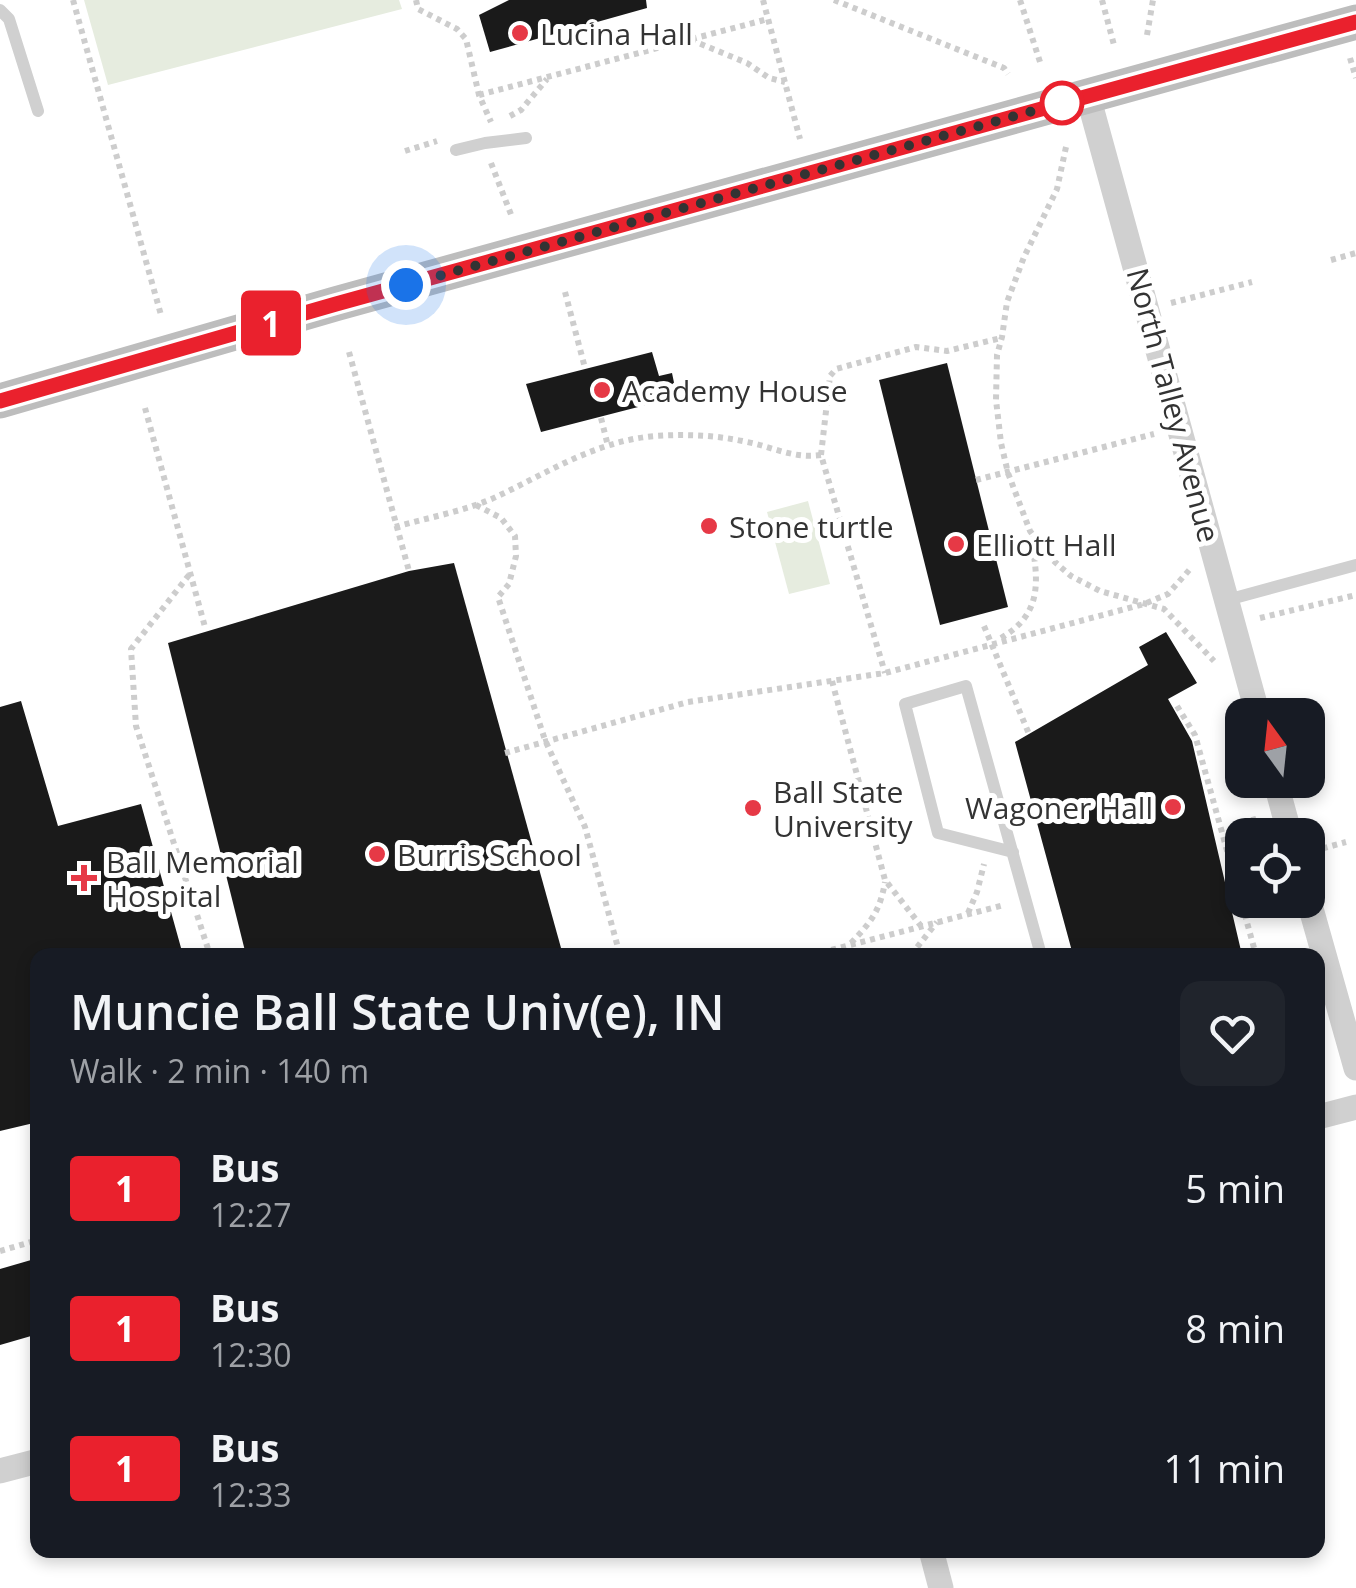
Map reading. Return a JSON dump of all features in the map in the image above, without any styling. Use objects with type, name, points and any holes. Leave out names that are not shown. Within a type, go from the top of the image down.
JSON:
[{"type":"street","points":[[0,402],[317,310],[1356,22]]},
{"type":"street","name":"North Talley Avenue","points":[[1088,96],[1254,698]]},
{"type":"street","points":[[1314,918],[1322,948]]},
{"type":"street","points":[[1325,958],[1356,1068]]},
{"type":"street","points":[[1325,1115],[1356,1107]]},
{"type":"street","points":[[0,1470],[30,1462]]},
{"type":"street","points":[[933,1558],[941,1588]]},
{"type":"lane","points":[[0,10],[10,19],[38,111]]},
{"type":"lane","points":[[456,150],[526,138]]},
{"type":"lane","points":[[1227,600],[1356,565]]},
{"type":"lane","points":[[1013,852],[938,833],[904,704],[966,686],[1013,852],[1039,948]]},
{"type":"path","points":[[73,0],[161,315]]},
{"type":"path","points":[[416,0],[418,9],[458,29],[466,39],[492,125],[485,142],[512,217]]},
{"type":"path","points":[[763,0],[800,139]]},
{"type":"path","points":[[834,0],[1004,68],[1008,74]]},
{"type":"path","points":[[1020,0],[1041,65]]},
{"type":"path","points":[[1102,0],[1114,44]]},
{"type":"path","points":[[1147,35],[1153,0]]},
{"type":"path","points":[[480,95],[768,18]]},
{"type":"path","points":[[688,39],[785,82]]},
{"type":"path","points":[[1350,58],[1356,78]]},
{"type":"path","points":[[992,644],[1017,629],[1031,610],[1036,588],[1030,531],[1008,473],[1002,443],[996,400],[997,355],[1007,302],[1057,190],[1066,147]]},
{"type":"path","points":[[1331,260],[1356,253]]},
{"type":"path","points":[[1170,304],[1252,282]]},
{"type":"path","points":[[565,292],[584,368]]},
{"type":"path","points":[[884,672],[821,455],[830,376],[836,370],[916,347],[947,352],[1002,337]]},
{"type":"path","points":[[350,352],[408,571]]},
{"type":"path","points":[[145,408],[205,627]]},
{"type":"path","points":[[600,418],[608,446]]},
{"type":"path","points":[[976,480],[1180,427]]},
{"type":"path","points":[[395,527],[495,498],[577,456],[652,436],[702,435],[747,442],[802,458],[821,455]]},
{"type":"path","points":[[475,504],[501,518],[515,536],[516,556],[509,584],[498,597],[546,740],[585,827],[618,948]]},
{"type":"path","points":[[1030,531],[1048,556],[1071,576],[1100,591],[1164,609],[1218,665],[1244,662]]},
{"type":"path","points":[[505,753],[688,702],[884,672],[1144,604],[1168,594],[1190,568],[1216,562]]},
{"type":"path","points":[[190,575],[131,649],[136,726],[208,948]]},
{"type":"path","points":[[1259,619],[1356,594]]},
{"type":"path","points":[[984,626],[1029,734]]},
{"type":"path","points":[[832,682],[885,880],[921,926]]},
{"type":"path","points":[[1177,706],[1195,735],[1225,841]]},
{"type":"path","points":[[1325,848],[1346,842]]},
{"type":"path","points":[[848,946],[881,905],[885,880]]},
{"type":"path","points":[[840,948],[1026,900]]},
{"type":"path","points":[[1246,918],[1254,948]]},
{"type":"path","points":[[916,948],[936,922]]},
{"type":"path","points":[[0,1252],[30,1243]]},
{"type":"shaded area","points":[[84,0],[399,0],[402,9],[108,85]]},
{"type":"shaded area","points":[[808,501],[830,584],[789,594],[767,512]]},
{"type":"building","name":"Lucina Hall","points":[[509,0],[646,0],[647,8],[490,52],[479,15]]},
{"type":"building","name":"Academy House","points":[[652,352],[659,376],[672,373],[677,397],[541,432],[526,384]]},
{"type":"building","name":"Elliott Hall","points":[[947,363],[1008,607],[940,625],[879,380]]},
{"type":"building","name":"Burris School","points":[[454,563],[561,948],[244,948],[168,643],[409,571]]},
{"type":"building","name":"Wagoner Hall","points":[[1166,632],[1197,683],[1168,699],[1192,741],[1225,882],[1225,918],[1233,918],[1240,948],[1071,948],[1015,742],[1148,665],[1139,647]]},
{"type":"building","points":[[21,701],[58,826],[141,804],[181,948],[30,948],[30,1124],[0,1131],[0,707]]},
{"type":"building","points":[[30,1260],[30,1336],[0,1345],[0,1269]]},
{"type":"bus line","name":"1","points":[[0,401],[1356,22]]},
{"type":"place","name":"Lucina Hall","points":[[520,33]]},
{"type":"place","name":"Academy House","points":[[602,390]]},
{"type":"place","name":"Stone turtle","points":[[709,526]]},
{"type":"place","name":"Elliott Hall","points":[[956,544]]},
{"type":"place","name":"Wagoner Hall","points":[[1173,807]]},
{"type":"place","name":"Ball State University","points":[[753,808]]},
{"type":"place","name":"Burris School","points":[[377,854]]},
{"type":"place","name":"Ball Memorial Hospital","points":[[84,878]]},
{"type":"route","points":[[406,285],[1062,103]]}]
